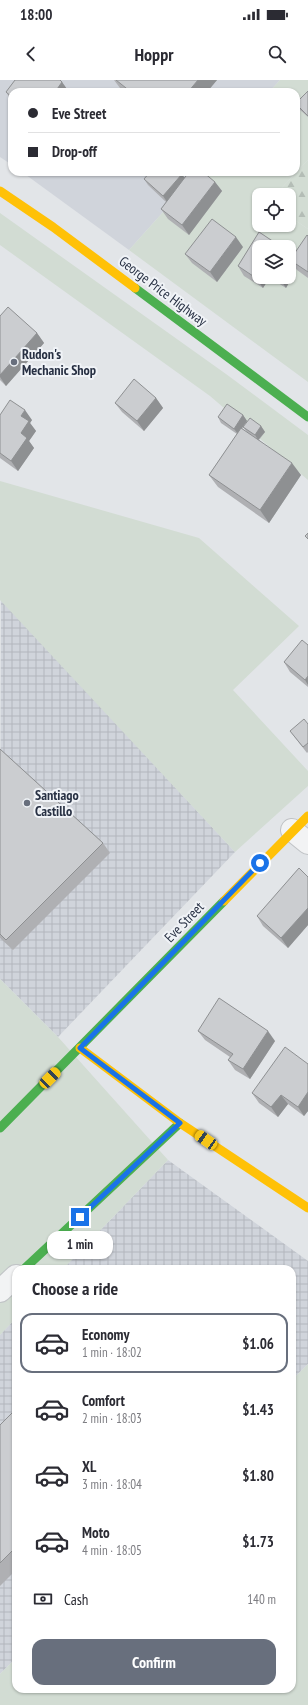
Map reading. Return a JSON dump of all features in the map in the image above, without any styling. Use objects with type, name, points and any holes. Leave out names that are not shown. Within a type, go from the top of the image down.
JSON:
[{"type":"main road","name":"George Price Highway","points":[[0,191],[54,227],[308,417]]},
{"type":"main road","name":"Eve Street","points":[[0,1128],[80,1048],[300,837],[308,816]]},
{"type":"main road","points":[[80,1048],[180,1123],[308,1208]]},
{"type":"main road","points":[[28,1265],[180,1123]]},
{"type":"street","points":[[0,1291],[12,1280]]},
{"type":"shaded area","points":[[0,80],[280,80],[273,88],[8,88],[8,162],[0,157]]},
{"type":"shaded area","points":[[27,176],[195,176],[129,250]]},
{"type":"shaded area","points":[[1,599],[235,852],[58,1037],[0,979]]},
{"type":"shaded area","points":[[168,1160],[308,1261],[308,1364],[296,1376],[296,1265],[67,1265]]},
{"type":"shaded area","points":[[12,1322],[12,1662],[0,1674],[0,1335]]},
{"type":"green space","points":[[280,80],[308,80],[308,160],[300,168],[300,88],[273,88]]},
{"type":"green space","points":[[308,160],[308,229],[296,221],[296,188],[282,188],[293,176],[300,176],[300,168]]},
{"type":"green space","points":[[195,176],[293,176],[282,188],[252,188],[252,232],[296,232],[296,221],[308,229],[308,382],[129,250]]},
{"type":"green space","points":[[0,213],[226,374],[308,435],[308,480],[210,396],[0,245]]},
{"type":"green space","points":[[0,481],[199,538],[299,626],[233,690],[308,771],[308,786],[235,852],[0,600]]},
{"type":"green space","points":[[0,979],[58,1037],[168,1160],[67,1265],[12,1265],[12,1322],[0,1335]]},
{"type":"green space","points":[[308,1364],[308,1705],[0,1705],[0,1674],[12,1662],[12,1693],[296,1693],[296,1376]]},
{"type":"building","points":[[15,80],[60,80],[62,82],[58,88],[9,88]]},
{"type":"building","points":[[116,80],[198,80],[191,88],[126,88]]},
{"type":"building","points":[[308,91],[308,116],[300,108],[300,99]]},
{"type":"building","points":[[147,176],[180,176],[163,196],[144,179]]},
{"type":"building","points":[[186,176],[208,176],[215,182],[182,225],[161,209]]},
{"type":"building","points":[[212,219],[236,237],[210,272],[185,254]]},
{"type":"building","points":[[259,232],[271,240],[254,240]]},
{"type":"building","points":[[307,235],[308,272],[296,264],[296,251]]},
{"type":"building","points":[[252,243],[252,275],[238,266]]},
{"type":"building","name":"Rudon's Mechanic Shop","points":[[8,307],[37,333],[0,375],[0,316]]},
{"type":"building","points":[[134,379],[156,398],[137,421],[115,403]]},
{"type":"building","points":[[10,400],[25,410],[21,416],[29,421],[21,433],[27,438],[11,461],[0,453],[0,415]]},
{"type":"building","points":[[227,404],[243,415],[234,429],[218,417]]},
{"type":"building","points":[[250,418],[261,426],[255,435],[243,427]]},
{"type":"building","points":[[241,428],[292,463],[260,510],[209,475]]},
{"type":"building","points":[[302,640],[308,645],[308,676],[305,680],[284,662]]},
{"type":"building","points":[[304,719],[308,724],[308,743],[303,747],[290,731]]},
{"type":"building","name":"Santiago Castillo","points":[[0,749],[103,843],[6,940],[0,934]]},
{"type":"building","points":[[299,868],[308,877],[308,908],[281,938],[257,916]]},
{"type":"building","points":[[219,998],[268,1031],[243,1069],[228,1060],[233,1054],[198,1031]]},
{"type":"building","points":[[285,1047],[308,1064],[308,1092],[298,1107],[281,1095],[271,1107],[252,1093]]},
{"type":"building","points":[[12,1413],[12,1551],[0,1563],[0,1425]]},
{"type":"traffic: fast","points":[[135,288],[308,417]]},
{"type":"traffic: fast","points":[[0,1128],[224,901]]},
{"type":"traffic: fast","points":[[28,1265],[180,1123]]},
{"type":"traffic: slow","points":[[0,191],[53,227],[135,288]]},
{"type":"traffic: slow","points":[[224,901],[308,816]]},
{"type":"traffic: slow","points":[[80,1048],[180,1123],[308,1208]]},
{"type":"place","name":"Rudon's Mechanic Shop","points":[[14,362]]},
{"type":"place","name":"Santiago Castillo","points":[[27,803]]},
{"type":"route","points":[[80,1217],[180,1123],[80,1048],[260,863]]}]
